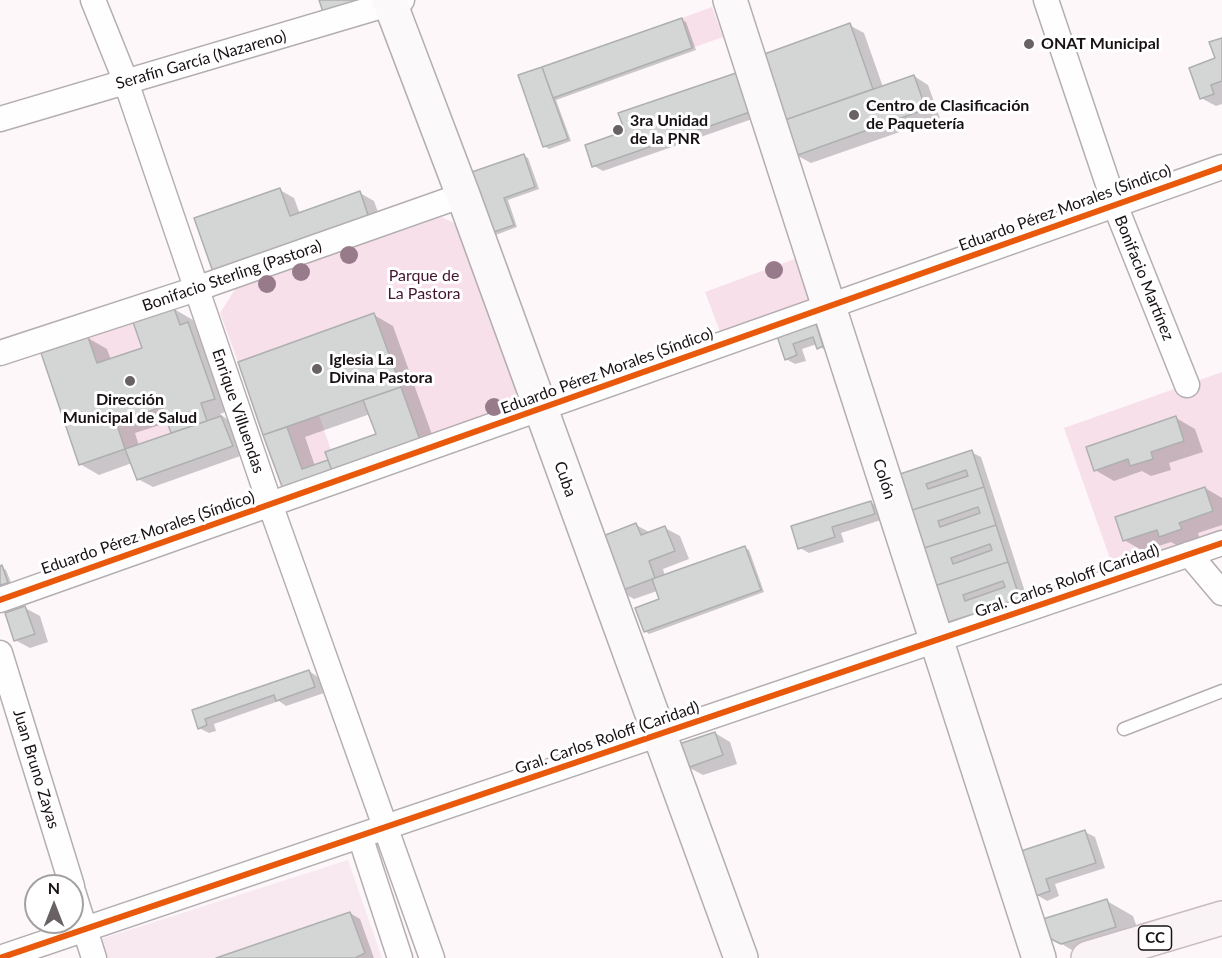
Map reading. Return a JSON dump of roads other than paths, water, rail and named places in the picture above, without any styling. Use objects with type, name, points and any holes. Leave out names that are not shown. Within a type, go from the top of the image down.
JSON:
[{"type":"main road","name":"CC","points":[[1088,958],[1222,918]]},
{"type":"street","name":"Enrique Villuendas","points":[[93,0],[126,82],[270,504],[432,958]]},
{"type":"street","name":"Colón","points":[[730,0],[1039,958]]},
{"type":"street","name":"Bonifacio Martínez","points":[[1046,0],[1115,205],[1187,385]]},
{"type":"street","name":"Serafín García (Nazareno)","points":[[0,120],[394,1]]},
{"type":"street","name":"Cuba","points":[[394,1],[539,409],[741,958]]},
{"type":"street","name":"Eduardo Pérez Morales (Síndico)","points":[[0,600],[1222,166]]},
{"type":"street","name":"Bonifacio Sterling (Pastora)","points":[[0,353],[196,289],[463,195]]},
{"type":"street","name":"Gral. Carlos Roloff (Caridad)","points":[[0,958],[1222,543]]},
{"type":"street","points":[[1189,554],[1222,592]]},
{"type":"street","name":"Juan Bruno Zayas","points":[[0,653],[68,874]]},
{"type":"street","points":[[360,836],[400,958]]},
{"type":"street","name":"Juan Bruno Zayas","points":[[84,926],[94,958]]},
{"type":"lane","points":[[1124,729],[1222,691]]},
{"type":"place","name":"ONAT Municipal","points":[[1029,44]]},
{"type":"place","name":"Centro de Clasificación de Paquetería","points":[[854,115]]},
{"type":"place","name":"3ra Unidad de la PNR","points":[[618,130]]},
{"type":"place","name":"Iglesia La Divina Pastora","points":[[317,369]]},
{"type":"place","name":"Dirección Municipal de Salud","points":[[130,381]]},
{"type":"park label","name":"Parque de La Pastora","points":[[424,285]]}]
